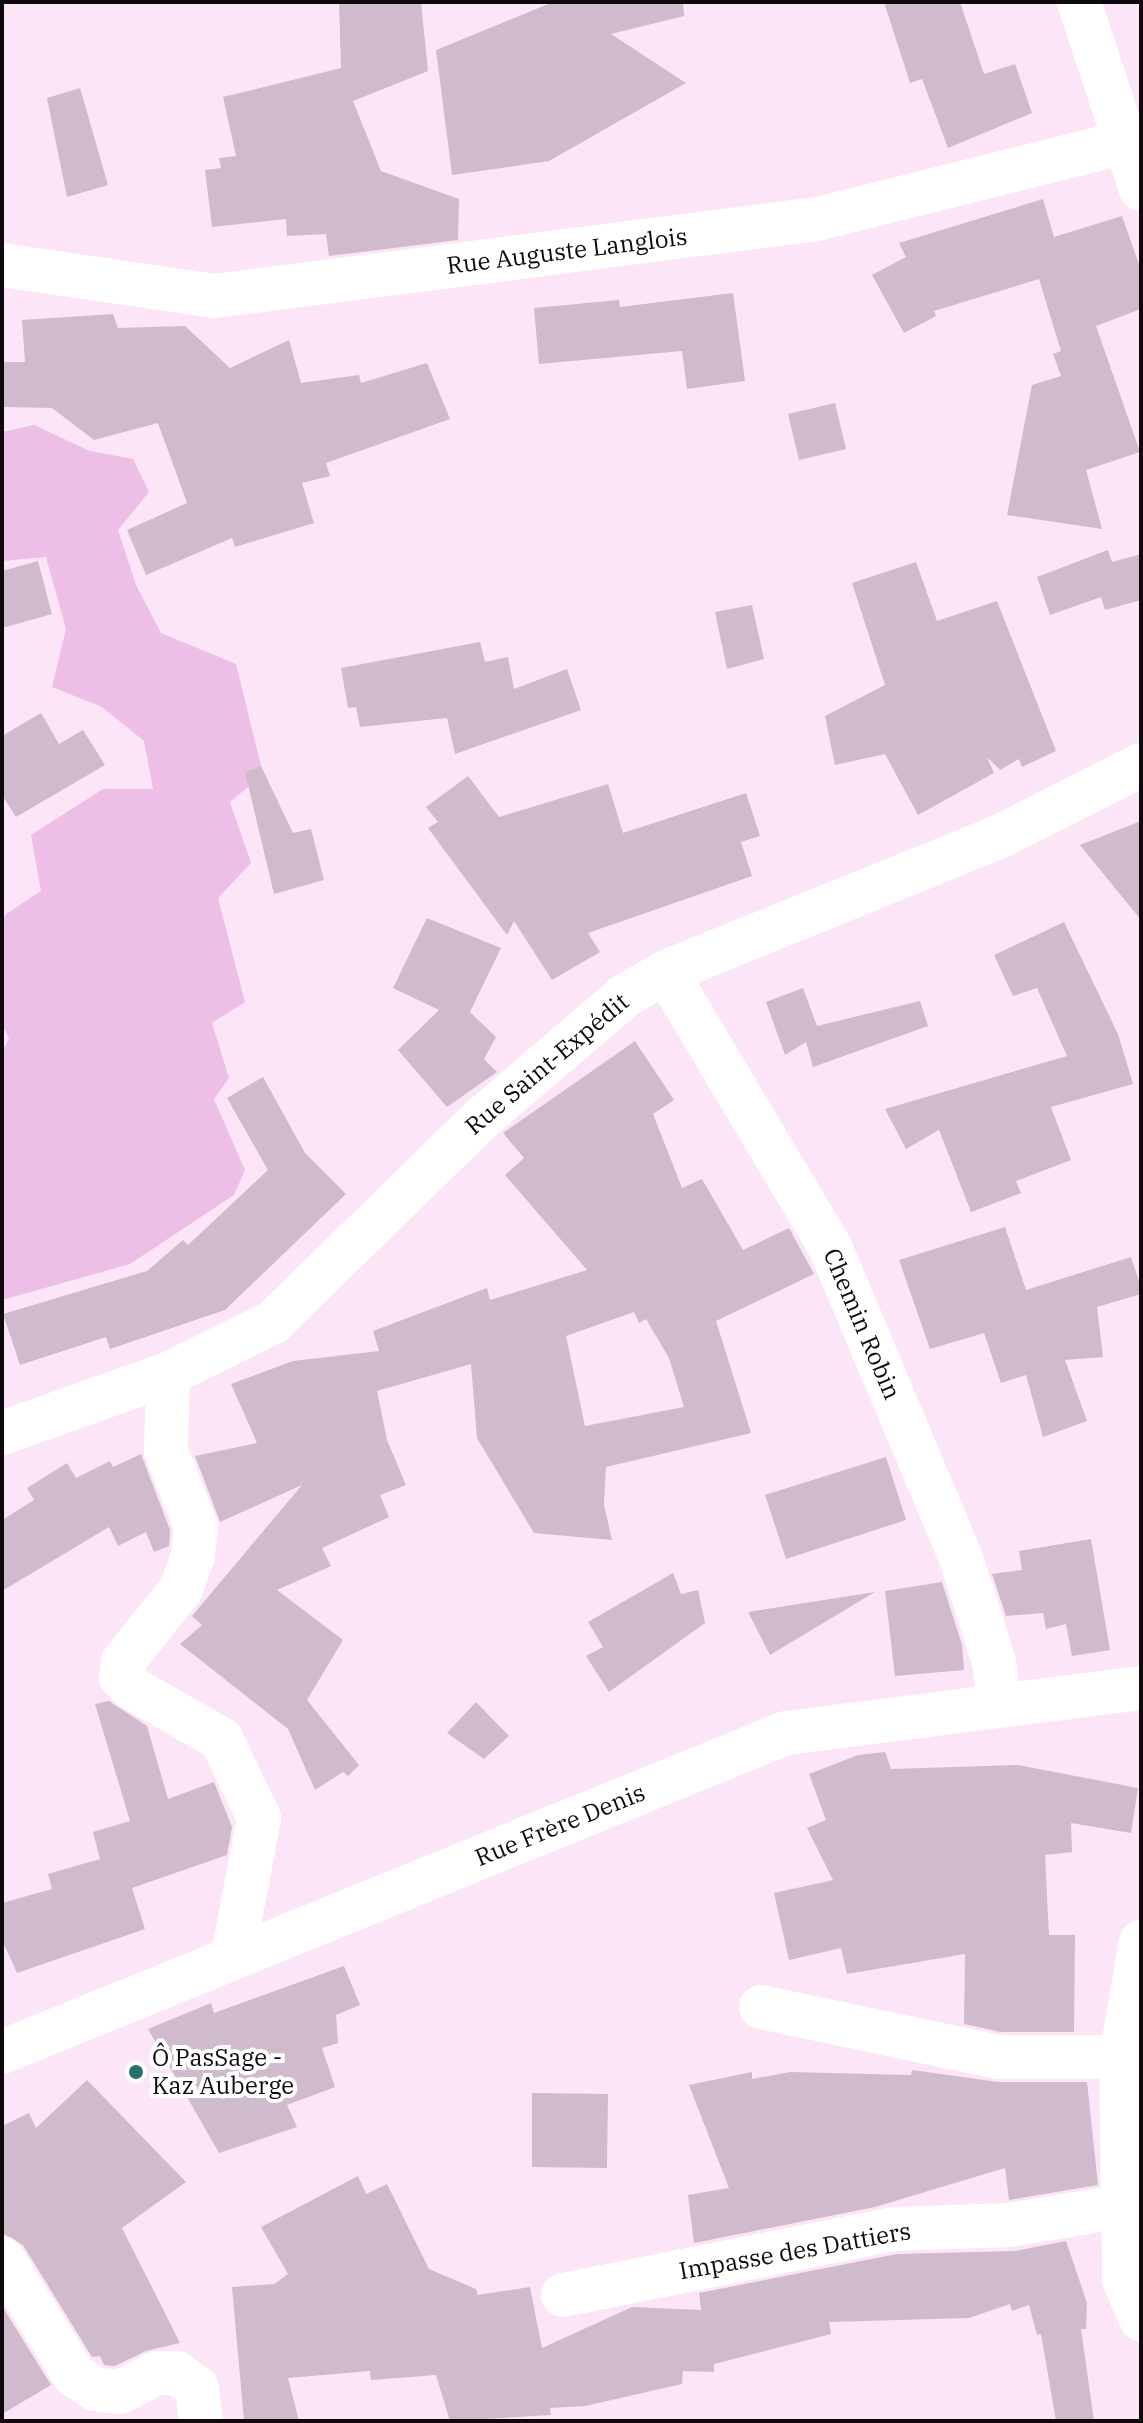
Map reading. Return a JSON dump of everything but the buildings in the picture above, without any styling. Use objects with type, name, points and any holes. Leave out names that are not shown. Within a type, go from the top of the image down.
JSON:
[{"type":"street","points":[[1079,2],[1141,189]]},
{"type":"street","name":"Rue Auguste Langlois","points":[[2,265],[215,296],[817,219],[1125,142]]},
{"type":"street","name":"Rue Saint-Expédit","points":[[2,1433],[168,1374],[273,1322],[482,1118],[603,1013],[666,972],[1001,836],[1141,765]]},
{"type":"street","name":"Chemin Robin","points":[[666,972],[831,1249],[961,1558],[994,1662],[999,1703]]},
{"type":"street","points":[[168,1374],[166,1451],[196,1527],[193,1556],[181,1589],[123,1662],[121,1677],[130,1687],[221,1739],[259,1818],[233,1956]]},
{"type":"street","name":"Rue Frère Denis","points":[[2,2052],[786,1733],[999,1703],[1141,1688]]},
{"type":"street","points":[[1141,1942],[1121,2057],[1124,2280],[1141,2319]]},
{"type":"street","points":[[761,2007],[998,2057],[1121,2057]]},
{"type":"street","name":"Impasse des Dattiers","points":[[563,2295],[894,2229],[1009,2225],[1123,2206]]},
{"type":"street","points":[[2,2258],[74,2375],[95,2389],[120,2392],[157,2373],[177,2373],[197,2388],[201,2421]]},
{"type":"shaded area","points":[[34,425],[90,451],[133,459],[149,492],[118,530],[136,585],[161,633],[236,664],[263,774],[230,802],[251,863],[218,898],[245,1002],[212,1023],[229,1078],[214,1099],[245,1170],[234,1195],[130,1264],[2,1300],[2,1053],[9,1038],[2,1025],[2,924],[6,914],[41,891],[31,835],[103,789],[153,789],[144,741],[102,707],[52,687],[66,629],[46,557],[2,561],[2,432]]},
{"type":"place","name":"Ô PasSage - Kaz Auberge","points":[[136,2072]]}]
